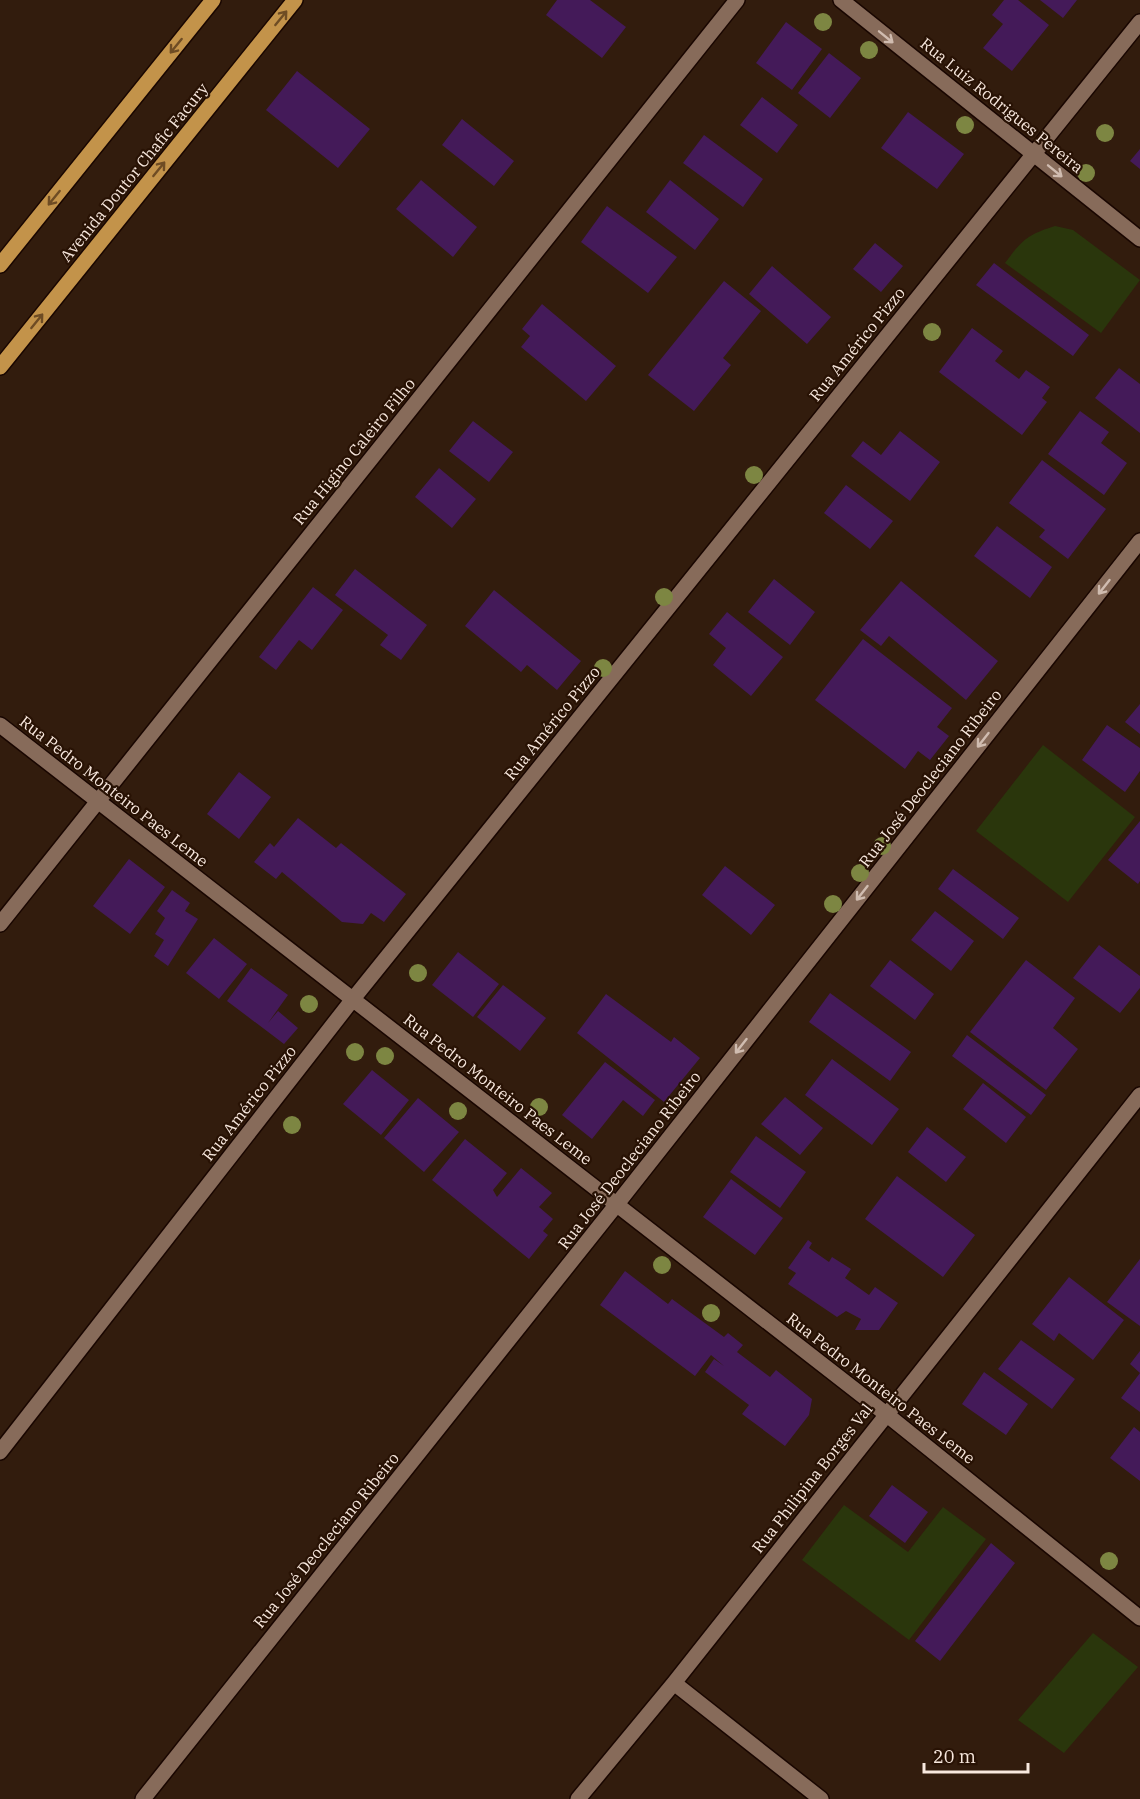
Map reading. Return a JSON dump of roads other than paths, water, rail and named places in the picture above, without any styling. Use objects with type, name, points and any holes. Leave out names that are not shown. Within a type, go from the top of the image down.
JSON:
[{"type":"main road","points":[[0,265],[213,0]]},
{"type":"main road","name":"Avenida Doutor Chafic Facury","points":[[0,367],[295,0]]},
{"type":"street","name":"Rua Higino Caleiro Filho","points":[[0,924],[737,0]]},
{"type":"street","name":"Rua Luiz Rodrigues Pereira","points":[[841,0],[1140,239]]},
{"type":"street","name":"Rua Américo Pizzo","points":[[0,1452],[353,999],[1140,22]]},
{"type":"street","name":"Rua José Deocleciano Ribeiro","points":[[143,1799],[617,1204],[1140,541]]},
{"type":"street","name":"Rua Pedro Monteiro Paes Leme","points":[[0,725],[886,1414],[1140,1617]]},
{"type":"street","name":"Rua Philipina Borges Val","points":[[578,1799],[674,1683],[1140,1095]]},
{"type":"street","points":[[674,1683],[821,1799]]}]
